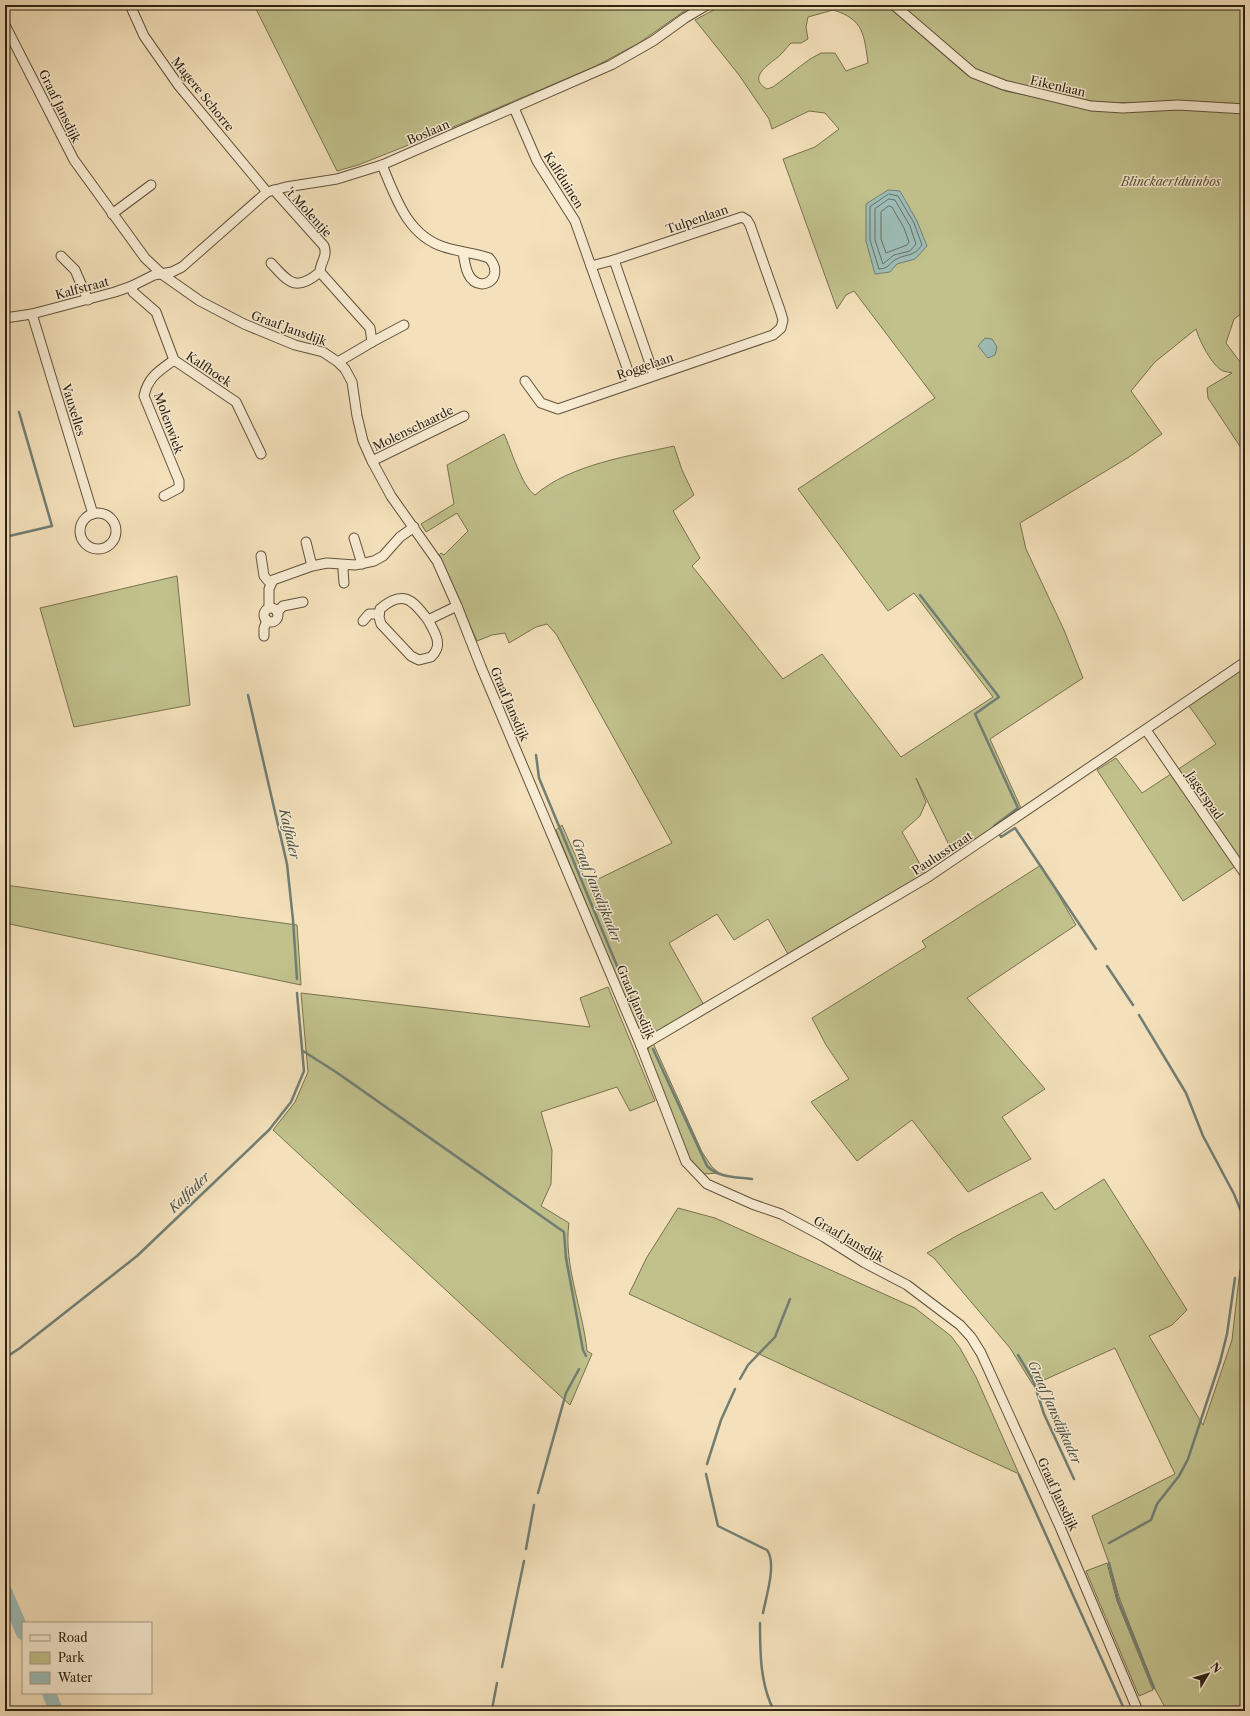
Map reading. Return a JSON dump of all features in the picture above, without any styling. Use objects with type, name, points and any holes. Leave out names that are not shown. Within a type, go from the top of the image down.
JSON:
[{"type":"street","name":"Magere Schorre","points":[[130,5],[144,36],[179,86],[271,191]]},
{"type":"street","name":"Boslaan","points":[[271,191],[337,179],[382,165],[611,65],[653,41],[685,18],[707,5]]},
{"type":"street","name":"Eikenlaan","points":[[894,5],[973,73],[1004,86],[1091,106],[1123,108],[1178,105],[1245,109]]},
{"type":"street","name":"Graaf Jansdijk","points":[[5,25],[68,150],[112,214],[145,258],[163,275],[200,301],[244,324],[295,345],[323,352],[338,362],[345,369],[352,382],[357,416],[363,441],[391,496],[437,562],[457,606],[481,667],[641,1046],[686,1162],[707,1184],[752,1204],[781,1214],[824,1237],[865,1263],[907,1285],[940,1308],[971,1337],[981,1353],[1060,1527],[1138,1711]]},
{"type":"street","name":"Kalfduinen","points":[[514,108],[537,161],[573,216],[632,382]]},
{"type":"street","points":[[382,165],[402,210],[416,230],[433,242],[463,252]]},
{"type":"street","points":[[112,214],[152,185]]},
{"type":"street","name":"'t Molentje","points":[[271,191],[324,246],[326,256],[320,267],[320,272]]},
{"type":"street","points":[[163,275],[182,267],[271,191]]},
{"type":"street","name":"Tulpenlaan","points":[[614,260],[742,217],[747,220],[750,225],[775,296],[783,320],[781,328]]},
{"type":"street","points":[[61,256],[75,270],[88,300]]},
{"type":"street","points":[[591,266],[614,260],[654,375]]},
{"type":"street","points":[[271,263],[286,279],[297,284],[309,281],[320,272],[370,328],[372,342]]},
{"type":"street","name":"Kalfstraat","points":[[5,318],[32,314],[88,300],[132,286],[154,275],[163,275]]},
{"type":"street","name":"Kalfhoek","points":[[132,286],[133,292],[156,312],[174,360],[236,402],[261,454]]},
{"type":"street","name":"Vauxelles","points":[[32,314],[93,514]]},
{"type":"street","points":[[338,362],[404,325]]},
{"type":"street","name":"Roggelaan","points":[[525,381],[541,403],[558,409],[632,382],[773,335],[781,328]]},
{"type":"street","name":"Molenwiek","points":[[164,496],[179,488],[179,481],[144,396],[146,385],[153,374],[174,360]]},
{"type":"street","name":"Molenschaarde","points":[[372,461],[464,416]]},
{"type":"street","points":[[264,636],[264,628],[267,620],[274,621],[277,618],[273,610],[269,589],[270,583],[278,577],[312,566],[327,563],[362,564],[383,556],[400,538],[414,527]]},
{"type":"street","points":[[354,538],[362,564]]},
{"type":"street","points":[[306,542],[312,566]]},
{"type":"street","points":[[261,556],[264,576],[270,583]]},
{"type":"street","points":[[344,564],[344,583]]},
{"type":"street","points":[[395,598],[403,598],[411,601],[419,608],[428,620],[438,640],[438,647],[431,657],[419,660],[411,656],[387,631],[381,624],[379,614],[380,609],[388,602],[395,598]]},
{"type":"street","points":[[273,610],[283,606],[303,602]]},
{"type":"street","points":[[428,620],[457,606]]},
{"type":"street","points":[[363,621],[369,614],[379,614]]},
{"type":"street","name":"Paulusstraat","points":[[641,1046],[928,877],[1245,662]]},
{"type":"street","name":"Jagerspad","points":[[1146,730],[1245,874]]},
{"type":"green space","points":[[254,5],[693,5],[639,43],[596,66],[444,131],[358,165],[337,171]]},
{"type":"green space","name":"Blinckaertduinbos","points":[[723,5],[886,5],[967,75],[1005,91],[1095,109],[1180,107],[1245,112],[1245,311],[1234,319],[1226,343],[1243,366],[1245,366],[1245,454],[1208,398],[1207,388],[1232,373],[1223,371],[1210,358],[1196,329],[1155,362],[1131,391],[1162,434],[1129,457],[1020,523],[1026,549],[1064,630],[1083,678],[990,739],[1021,808],[954,855],[916,778],[926,802],[920,816],[902,832],[925,873],[789,956],[768,919],[734,940],[717,914],[669,943],[705,1007],[653,1036],[641,1032],[636,1028],[607,953],[604,952],[593,927],[595,925],[556,830],[562,825],[588,884],[672,843],[556,634],[547,624],[536,627],[509,643],[505,633],[492,635],[477,641],[439,555],[441,553],[444,555],[468,531],[457,513],[426,532],[421,524],[454,504],[447,465],[504,434],[521,476],[530,491],[535,495],[550,484],[583,469],[620,458],[674,446],[682,470],[694,495],[673,511],[700,558],[692,566],[783,679],[822,654],[901,757],[993,697],[914,593],[888,611],[798,489],[935,398],[854,291],[846,295],[837,309],[783,159],[815,147],[839,129],[825,113],[809,111],[772,129],[769,119],[739,75],[695,20]],"holes":[[[833,10],[851,18],[861,29],[868,63],[846,71],[835,53],[821,53],[810,59],[773,87],[767,89],[761,85],[759,76],[765,68],[791,43],[801,43],[808,39],[806,27],[808,17]]]},
{"type":"green space","points":[[901,5],[1245,5],[1245,104],[1186,101],[1142,103],[1094,102],[1004,81],[975,69]]},
{"type":"green space","points":[[177,576],[190,705],[74,727],[40,608]]},
{"type":"green space","points":[[1245,659],[1245,868],[1177,770],[1216,744],[1185,700]]},
{"type":"green space","points":[[1116,758],[1142,793],[1171,774],[1236,866],[1183,901],[1097,770]]},
{"type":"green space","points":[[1041,865],[1076,925],[967,998],[1045,1089],[1002,1117],[1031,1159],[968,1192],[912,1120],[857,1161],[811,1102],[849,1079],[826,1045],[812,1018],[926,947],[922,941]]},
{"type":"green space","points":[[5,885],[297,925],[301,985],[5,923]]},
{"type":"green space","points":[[608,987],[655,1101],[630,1111],[617,1087],[541,1112],[552,1150],[551,1184],[541,1206],[569,1223],[568,1239],[571,1271],[582,1319],[587,1351],[592,1354],[570,1405],[273,1130],[295,1102],[308,1072],[301,993],[590,1027],[580,998]]},
{"type":"green space","points":[[653,1043],[702,1152],[712,1167],[719,1173],[704,1174],[690,1159],[648,1057],[648,1049]]},
{"type":"green space","points":[[1104,1179],[1187,1310],[1172,1325],[1149,1336],[1203,1425],[1232,1340],[1240,1269],[1245,1267],[1245,1711],[1167,1711],[1155,1689],[1120,1600],[1109,1563],[1092,1516],[1175,1474],[1115,1348],[1033,1385],[1010,1348],[934,1258],[927,1253],[958,1235],[1042,1192],[1055,1210]]},
{"type":"green space","points":[[678,1208],[715,1218],[915,1308],[951,1336],[960,1348],[976,1377],[1019,1474],[629,1294],[647,1257]]},
{"type":"green space","points":[[1107,1563],[1117,1601],[1153,1690],[1139,1696],[1086,1571]]},
{"type":"water","points":[[888,190],[900,191],[917,221],[927,246],[915,259],[897,264],[890,272],[875,274],[866,241],[866,204]]},
{"type":"water","points":[[985,338],[992,339],[997,347],[995,355],[988,358],[978,346]]},
{"type":"waterway","points":[[5,537],[52,526],[19,412]]},
{"type":"waterway","points":[[920,595],[999,697],[975,714],[1018,808],[994,826]]},
{"type":"waterway","name":"Kalfader","points":[[248,695],[287,864],[297,979]]},
{"type":"waterway","name":"Graaf Jansdijkader","points":[[536,755],[539,778],[644,1031]]},
{"type":"waterway","points":[[1000,835],[1001,837],[1015,828],[1096,949]]},
{"type":"waterway","points":[[1107,966],[1133,1005]]},
{"type":"waterway","name":"Kalfader","points":[[5,1358],[20,1348],[137,1256],[269,1130],[291,1102],[304,1071],[297,993]]},
{"type":"waterway","points":[[1139,1015],[1186,1093],[1203,1136],[1234,1194],[1245,1221]]},
{"type":"waterway","name":"Graaf Jansdijkader","points":[[653,1049],[707,1166],[722,1175],[752,1179]]},
{"type":"waterway","points":[[303,1051],[336,1072],[564,1232],[566,1258],[583,1350],[586,1356]]},
{"type":"waterway","points":[[1109,1543],[1151,1520],[1157,1504],[1179,1476],[1188,1459],[1220,1362],[1227,1334],[1235,1278]]},
{"type":"waterway","points":[[740,1379],[748,1365],[775,1337],[790,1299]]},
{"type":"waterway","name":"Graaf Jansdijkader","points":[[1018,1355],[1033,1380],[1044,1414],[1074,1479]]},
{"type":"waterway","points":[[538,1493],[566,1393],[579,1369]]},
{"type":"waterway","points":[[707,1464],[721,1420],[735,1389]]},
{"type":"waterway","points":[[706,1474],[718,1526],[767,1550],[770,1556],[770,1580],[763,1613]]},
{"type":"waterway","points":[[1019,1475],[1125,1711]]},
{"type":"waterway","points":[[526,1549],[534,1505]]},
{"type":"waterway","points":[[502,1667],[524,1561]]},
{"type":"waterway","name":"Graaf Jansdijkader","points":[[1109,1563],[1118,1600],[1154,1688]]},
{"type":"waterway","points":[[5,1591],[22,1631]]},
{"type":"waterway","points":[[760,1623],[763,1679],[769,1701],[774,1711]]},
{"type":"waterway","points":[[492,1709],[497,1683]]},
{"type":"waterway","points":[[49,1694],[56,1711]]}]
